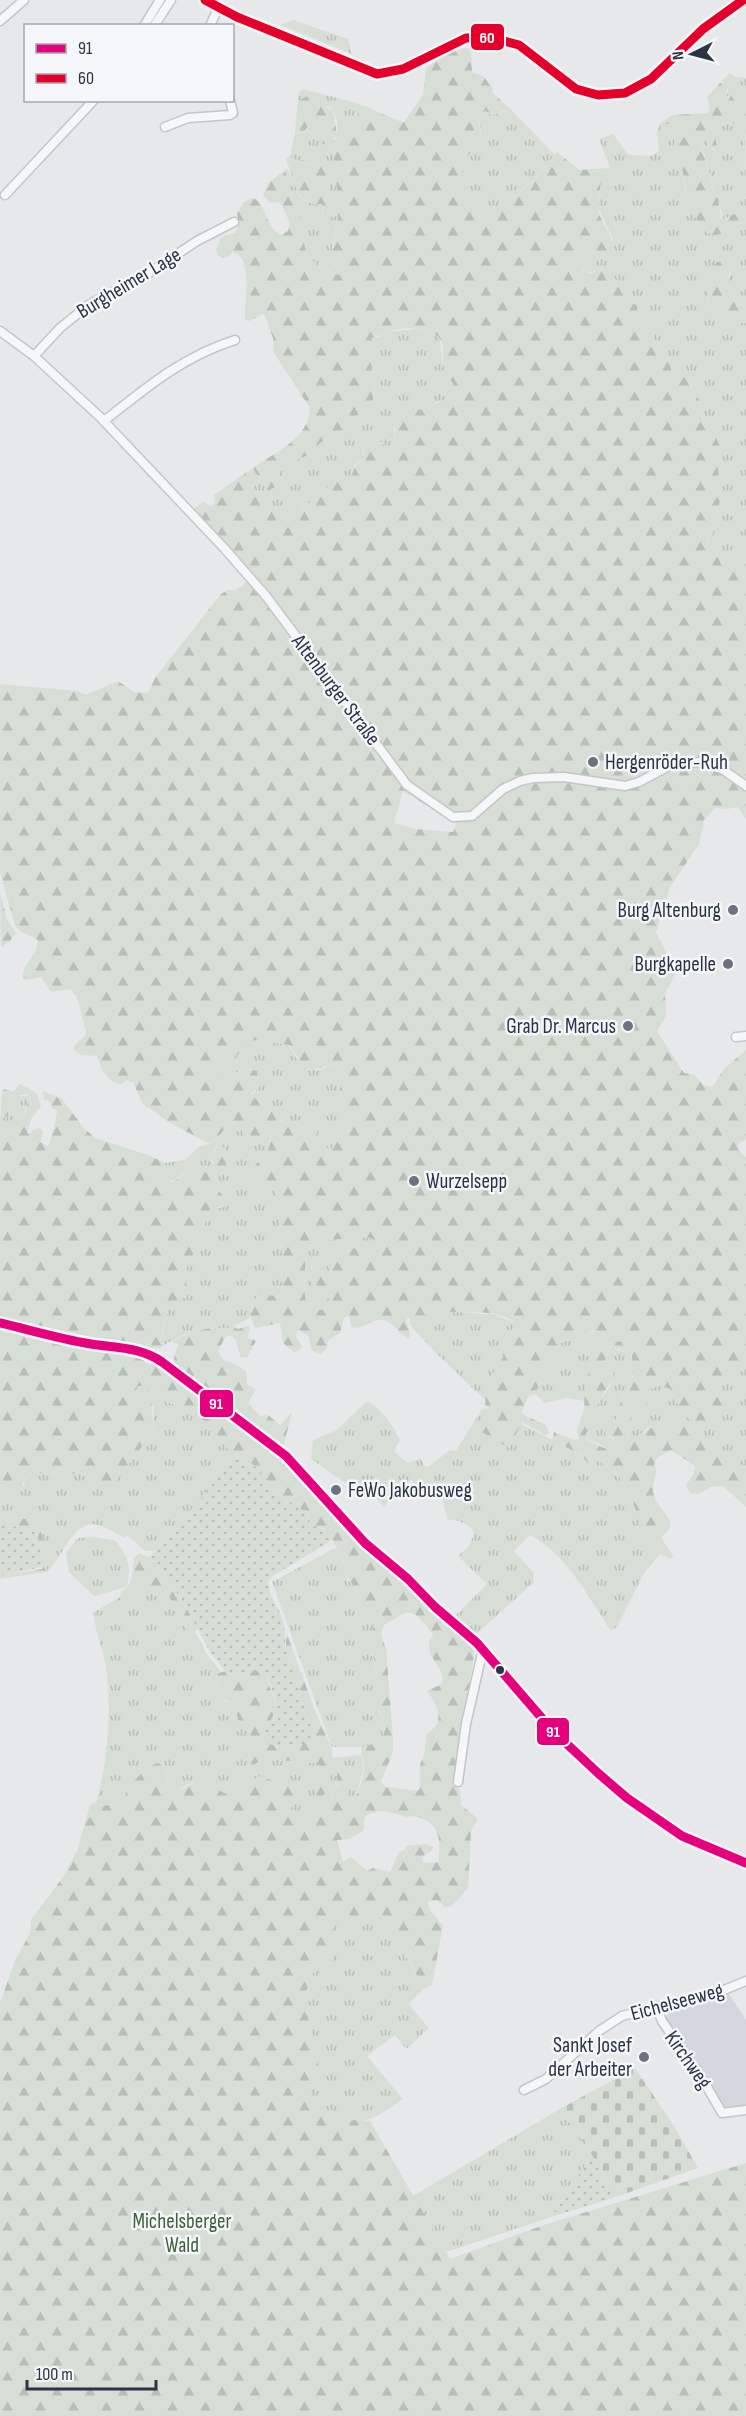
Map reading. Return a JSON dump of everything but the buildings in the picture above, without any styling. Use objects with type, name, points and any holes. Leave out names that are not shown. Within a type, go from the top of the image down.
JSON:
[{"type":"street","points":[[0,21],[24,0]]},
{"type":"street","points":[[145,24],[160,0]]},
{"type":"street","points":[[155,24],[171,0]]},
{"type":"street","points":[[205,0],[218,8],[377,74],[403,69],[466,38],[477,36],[502,39],[519,45],[576,89],[598,95],[625,93],[651,79],[703,29],[743,0]]},
{"type":"street","points":[[211,24],[218,8]]},
{"type":"street","points":[[5,195],[92,102]]},
{"type":"street","points":[[165,127],[188,118],[233,113],[230,102]]},
{"type":"street","name":"Burgheimer Lage","points":[[34,356],[60,328],[90,304],[149,273],[197,241],[234,222]]},
{"type":"street","name":"Altenburger Straße","points":[[0,332],[34,356],[104,421],[267,596],[407,785],[453,817],[472,816],[512,785],[549,777],[625,786],[639,782],[673,764],[701,762],[722,769],[746,786]]},
{"type":"street","points":[[104,421],[166,372],[193,356],[235,340]]},
{"type":"street","points":[[0,1323],[91,1344],[128,1348],[154,1356],[286,1456],[365,1543],[408,1579],[435,1607],[483,1649],[554,1731],[627,1798],[682,1836],[746,1863]]},
{"type":"street","points":[[458,1782],[466,1724],[483,1649]]},
{"type":"street","name":"Eichelseeweg","points":[[524,2090],[546,2079],[613,2021],[656,2006],[719,1992],[746,1982]]},
{"type":"street","name":"Kirchweg","points":[[656,2006],[662,2021],[703,2080],[722,2113],[746,2110]]},
{"type":"shaded area","points":[[729,1994],[746,2020],[746,2107],[725,2109],[665,2018],[673,2009]]},
{"type":"green space","points":[[293,20],[348,39],[352,54],[281,25]]},
{"type":"green space","points":[[468,48],[471,53],[472,72],[484,77],[493,89],[492,92],[511,110],[494,115],[485,111],[478,115],[481,140],[465,158],[458,189],[488,226],[491,226],[503,207],[542,171],[557,152],[579,170],[610,168],[610,172],[602,179],[598,206],[599,214],[612,241],[612,253],[610,259],[604,260],[589,252],[582,257],[580,265],[584,272],[590,274],[599,270],[606,272],[622,284],[629,300],[637,306],[638,314],[669,361],[672,373],[681,371],[689,376],[692,390],[700,401],[703,420],[712,427],[723,455],[718,468],[721,497],[713,535],[706,540],[706,544],[719,555],[721,564],[737,563],[739,553],[746,542],[746,819],[738,807],[715,808],[704,820],[699,844],[670,887],[656,932],[676,973],[665,994],[666,1016],[657,1031],[684,1073],[695,1075],[703,1085],[712,1087],[725,1068],[746,1050],[746,1140],[741,1141],[738,1145],[740,1152],[746,1157],[746,1354],[717,1383],[716,1393],[723,1405],[724,1413],[719,1426],[715,1428],[685,1416],[670,1389],[658,1385],[651,1389],[647,1405],[633,1410],[627,1442],[631,1443],[655,1426],[668,1423],[685,1424],[697,1439],[717,1441],[725,1459],[746,1467],[746,1507],[723,1486],[711,1487],[698,1494],[690,1493],[686,1485],[694,1474],[695,1466],[671,1450],[658,1457],[654,1464],[656,1471],[653,1492],[670,1521],[670,1528],[661,1538],[672,1554],[673,1557],[670,1559],[660,1554],[647,1541],[639,1525],[635,1508],[619,1476],[599,1461],[588,1463],[580,1454],[552,1440],[554,1432],[575,1440],[579,1439],[577,1430],[584,1409],[585,1386],[597,1337],[605,1335],[611,1344],[605,1361],[615,1366],[615,1373],[594,1412],[595,1430],[587,1432],[585,1436],[586,1440],[613,1452],[615,1439],[605,1434],[607,1425],[616,1422],[621,1399],[628,1390],[633,1377],[632,1356],[614,1347],[616,1342],[627,1340],[625,1336],[593,1330],[582,1338],[559,1344],[535,1394],[529,1396],[521,1412],[546,1425],[549,1433],[545,1435],[522,1422],[509,1448],[482,1432],[492,1410],[485,1405],[487,1383],[503,1357],[503,1340],[514,1327],[514,1322],[504,1317],[462,1312],[407,1318],[409,1339],[390,1323],[382,1320],[355,1328],[351,1327],[349,1315],[344,1318],[340,1333],[328,1340],[327,1349],[320,1354],[311,1350],[309,1337],[300,1330],[297,1331],[296,1336],[302,1347],[295,1353],[283,1343],[280,1323],[255,1328],[251,1311],[258,1295],[283,1296],[282,1249],[275,1188],[251,1178],[255,1165],[268,1149],[271,1136],[259,1138],[250,1144],[245,1143],[243,1131],[232,1124],[228,1125],[214,1142],[208,1143],[170,1123],[142,1103],[133,1082],[126,1080],[121,1084],[111,1080],[105,1074],[97,1056],[81,1055],[74,1050],[74,1046],[85,1036],[86,1032],[77,997],[71,989],[51,992],[41,977],[28,980],[23,978],[25,968],[36,951],[38,940],[20,931],[15,925],[0,872],[0,684],[77,691],[86,695],[118,681],[134,692],[148,693],[155,678],[221,594],[228,590],[235,591],[247,582],[191,511],[203,502],[212,507],[215,503],[214,495],[241,476],[250,486],[264,495],[270,512],[279,506],[302,510],[321,490],[353,475],[363,457],[367,441],[380,442],[387,447],[394,448],[395,420],[398,410],[427,409],[442,400],[454,404],[461,401],[444,367],[442,343],[433,333],[409,328],[370,337],[369,355],[375,385],[373,400],[367,409],[351,419],[343,430],[320,443],[309,455],[284,464],[279,471],[277,486],[268,491],[265,489],[264,480],[256,474],[253,468],[297,436],[304,428],[310,408],[274,353],[273,338],[265,315],[262,314],[250,321],[245,319],[246,270],[239,255],[232,252],[223,258],[216,250],[221,237],[235,233],[239,223],[237,213],[244,202],[253,198],[261,205],[276,232],[281,235],[288,231],[290,223],[281,204],[279,202],[270,203],[263,195],[268,183],[285,170],[299,215],[307,253],[317,265],[339,275],[332,255],[338,217],[337,187],[332,165],[346,137],[359,124],[356,103],[404,122],[423,95],[426,69],[446,55]],"holes":[[[403,791],[457,824],[453,832],[416,829],[394,823]],[[256,1040],[289,1045],[302,1064],[310,1070],[334,1063],[340,1069],[340,1091],[349,1116],[341,1121],[339,1136],[331,1149],[314,1142],[318,1130],[315,1123],[309,1123],[302,1128],[292,1122],[279,1120],[277,1115],[251,1095],[260,1086],[257,1071],[241,1068],[235,1076],[233,1086],[224,1077],[212,1074],[215,1069],[235,1059],[247,1042]],[[367,1237],[384,1243],[384,1249],[339,1248],[334,1251],[329,1273],[326,1276],[322,1274],[324,1258],[320,1256],[316,1259],[311,1270],[313,1288],[320,1296],[330,1299],[332,1306],[329,1309],[318,1310],[307,1305],[306,1301],[306,1260],[309,1249],[326,1240]]]},
{"type":"green space","points":[[730,73],[735,77],[746,78],[746,104],[739,105],[733,97],[726,96],[729,86],[726,81],[720,83]]},
{"type":"green space","points":[[726,81],[730,84],[726,96],[731,96],[739,105],[746,104],[746,138],[743,123],[717,124],[712,129],[717,148],[710,149],[703,134],[702,146],[713,193],[718,198],[721,219],[728,219],[731,215],[746,212],[746,219],[737,224],[725,226],[721,234],[715,235],[701,230],[688,200],[682,168],[674,155],[675,134],[669,124],[660,124],[672,115],[708,113],[710,108],[707,97],[720,83]]},
{"type":"green space","points":[[303,89],[356,103],[359,124],[346,137],[333,160],[338,217],[332,248],[339,275],[317,265],[307,253],[299,215],[285,170],[287,169],[291,175],[298,192],[305,201],[322,204],[323,219],[332,216],[328,177],[316,163],[302,163],[290,156],[295,132],[304,133],[309,125],[324,130],[325,136],[322,143],[336,139],[335,112],[309,98],[298,100],[299,92]]},
{"type":"green space","points":[[309,96],[318,105],[333,110],[337,136],[326,145],[322,143],[325,136],[324,130],[309,125],[302,134],[295,132],[298,100]]},
{"type":"green space","points":[[511,110],[555,155],[532,181],[504,206],[491,226],[488,226],[458,189],[465,158],[479,145],[481,134],[478,115],[485,111],[492,115]]},
{"type":"green space","points":[[742,122],[745,125],[746,212],[723,219],[718,198],[713,193],[702,135],[705,135],[712,150],[715,149],[717,141],[712,131],[713,127],[717,124]]},
{"type":"green space","points":[[660,124],[669,124],[675,134],[674,152],[682,168],[685,189],[699,227],[715,235],[721,234],[725,226],[737,224],[746,219],[746,308],[732,298],[731,288],[727,283],[730,274],[729,265],[717,262],[708,280],[709,303],[713,316],[727,322],[746,323],[746,542],[739,553],[737,563],[721,564],[719,555],[705,542],[713,535],[721,497],[718,468],[723,455],[712,427],[703,420],[701,404],[692,390],[691,381],[672,373],[669,361],[638,314],[637,306],[629,300],[622,284],[602,270],[586,273],[580,265],[583,255],[589,252],[597,254],[613,240],[598,207],[601,181],[603,176],[611,170],[599,139],[613,134],[628,155],[651,156],[659,151],[657,133]]},
{"type":"green space","points":[[290,156],[296,160],[304,160],[308,165],[319,162],[327,166],[332,216],[329,221],[324,222],[322,204],[304,200],[298,193],[286,158]]},
{"type":"green space","points":[[717,262],[727,262],[729,265],[727,283],[731,288],[734,301],[746,308],[746,323],[727,322],[711,315],[708,280]]},
{"type":"green space","points":[[427,330],[438,337],[443,363],[461,400],[454,404],[438,401],[427,409],[398,410],[394,429],[396,444],[394,448],[389,448],[381,442],[363,448],[363,458],[355,465],[354,475],[333,486],[299,511],[279,506],[269,511],[268,505],[241,476],[253,468],[256,474],[264,480],[264,486],[278,482],[279,471],[284,464],[309,455],[320,443],[340,432],[351,419],[370,405],[374,397],[375,385],[369,355],[369,337],[379,337],[385,332]]},
{"type":"green space","points":[[0,893],[7,919],[16,933],[1,947]]},
{"type":"green space","points":[[256,1040],[289,1045],[296,1058],[308,1070],[321,1070],[334,1063],[340,1069],[340,1091],[349,1116],[341,1122],[339,1136],[331,1150],[314,1142],[316,1135],[306,1124],[302,1128],[292,1122],[279,1120],[277,1115],[251,1095],[260,1086],[257,1071],[241,1068],[235,1076],[233,1086],[227,1080],[212,1074],[215,1069],[235,1059],[247,1041]]},
{"type":"green space","points":[[19,1084],[30,1089],[30,1094],[16,1096],[15,1107],[0,1122],[2,1091],[4,1089],[14,1092]]},
{"type":"green space","points":[[30,1089],[36,1093],[25,1108],[25,1116],[19,1116],[20,1127],[17,1131],[9,1131],[0,1144],[0,1122],[13,1108],[16,1096],[27,1096]]},
{"type":"green space","name":"Michelsberger Wald","points":[[43,1091],[61,1098],[84,1128],[95,1138],[148,1155],[165,1163],[164,1177],[168,1182],[173,1182],[190,1170],[207,1172],[214,1162],[207,1159],[208,1154],[215,1151],[218,1145],[225,1148],[228,1157],[224,1172],[220,1173],[216,1187],[227,1205],[210,1210],[185,1271],[188,1294],[173,1303],[167,1312],[163,1330],[164,1345],[160,1348],[139,1348],[144,1361],[175,1369],[174,1357],[179,1344],[172,1342],[177,1339],[203,1329],[234,1326],[237,1329],[249,1326],[247,1337],[256,1341],[247,1358],[241,1357],[235,1339],[230,1335],[225,1337],[218,1351],[223,1360],[246,1371],[247,1384],[255,1390],[248,1403],[260,1416],[268,1415],[280,1425],[292,1412],[283,1448],[298,1463],[318,1495],[348,1535],[411,1587],[427,1607],[471,1641],[475,1648],[454,1784],[460,1790],[461,1805],[478,1819],[471,1831],[468,1888],[451,1907],[445,1907],[437,1900],[428,1903],[431,1911],[443,1925],[432,1985],[423,1989],[400,1945],[389,1916],[374,1915],[334,1923],[332,1962],[316,1970],[309,1982],[306,1995],[317,2054],[317,2081],[310,2093],[314,2106],[319,2110],[340,2111],[351,2120],[370,2121],[450,2259],[544,2225],[746,2163],[746,2416],[0,2416],[0,2003],[15,1961],[30,1933],[31,1920],[63,1877],[77,1851],[90,1805],[96,1802],[102,1806],[126,1802],[126,1792],[131,1784],[158,1763],[166,1767],[167,1783],[175,1792],[201,1782],[232,1795],[236,1789],[263,1776],[275,1782],[280,1790],[288,1786],[295,1788],[296,1795],[291,1809],[300,1813],[328,1805],[332,1800],[332,1792],[339,1786],[337,1777],[339,1770],[347,1766],[349,1797],[354,1800],[363,1774],[362,1747],[377,1743],[384,1734],[385,1725],[377,1703],[378,1680],[372,1651],[374,1636],[369,1611],[361,1605],[353,1585],[342,1570],[343,1555],[328,1532],[311,1524],[304,1511],[282,1497],[241,1456],[237,1457],[231,1453],[195,1411],[164,1401],[143,1386],[138,1386],[135,1392],[152,1404],[153,1432],[113,1484],[107,1484],[86,1474],[31,1473],[25,1476],[21,1491],[16,1498],[0,1497],[0,1144],[9,1131],[17,1131],[21,1123],[15,1118],[25,1116],[29,1099],[36,1093],[41,1106],[31,1119],[27,1133],[30,1134],[33,1130],[40,1128],[43,1133],[40,1142],[48,1146],[57,1111],[52,1108],[49,1101],[44,1100]],"holes":[[[405,1613],[418,1616],[433,1634],[429,1643],[430,1652],[442,1678],[442,1684],[427,1691],[436,1706],[438,1719],[436,1726],[426,1735],[418,1791],[386,1787],[381,1782],[393,1752],[386,1648],[382,1629],[387,1623]],[[380,1811],[405,1817],[415,1816],[431,1824],[438,1834],[438,1862],[423,1863],[422,1857],[433,1847],[426,1844],[406,1846],[405,1850],[399,1852],[390,1872],[373,1868],[367,1871],[351,1857],[343,1862],[337,1840],[350,1839],[364,1830],[364,1818]]]},
{"type":"green space","points":[[232,1124],[240,1128],[244,1134],[259,1138],[271,1135],[268,1148],[255,1165],[251,1178],[275,1187],[282,1249],[283,1297],[258,1296],[251,1306],[251,1317],[230,1328],[211,1328],[183,1335],[164,1345],[163,1329],[168,1310],[174,1302],[188,1294],[185,1271],[210,1209],[224,1207],[216,1187],[220,1173],[224,1172],[225,1167],[217,1146],[207,1159],[214,1164],[205,1173],[190,1171],[168,1182],[164,1177],[165,1163],[185,1160],[199,1147],[214,1142],[228,1125]]},
{"type":"green space","points":[[367,1237],[384,1243],[384,1249],[350,1249],[326,1276],[322,1274],[323,1271],[311,1267],[314,1288],[330,1299],[332,1306],[330,1309],[318,1310],[307,1305],[305,1277],[309,1249],[326,1240]]},
{"type":"green space","points":[[460,1312],[494,1315],[514,1322],[514,1327],[503,1340],[503,1357],[487,1383],[486,1401],[409,1324],[410,1317]]},
{"type":"green space","points":[[597,1329],[625,1336],[627,1340],[617,1350],[630,1354],[633,1363],[631,1383],[621,1399],[618,1417],[611,1425],[608,1436],[616,1441],[612,1453],[600,1444],[586,1439],[585,1436],[588,1432],[595,1430],[596,1407],[612,1380],[612,1365],[605,1361],[611,1346],[597,1338],[585,1386],[585,1401],[566,1398],[545,1403],[535,1394],[559,1344],[582,1338]]},
{"type":"green space","points":[[746,1354],[746,1467],[725,1459],[716,1443],[711,1440],[697,1439],[685,1424],[666,1423],[647,1428],[631,1443],[627,1442],[633,1410],[647,1405],[651,1389],[658,1385],[670,1389],[678,1405],[691,1419],[714,1428],[723,1405],[716,1393],[717,1383]]},
{"type":"green space","points":[[138,1386],[143,1386],[164,1401],[195,1411],[237,1457],[155,1551],[145,1551],[127,1535],[124,1538],[103,1526],[87,1525],[74,1534],[53,1566],[46,1572],[46,1556],[40,1525],[28,1519],[0,1516],[0,1497],[4,1499],[24,1486],[25,1476],[31,1473],[86,1474],[107,1484],[113,1484],[153,1432],[154,1407],[137,1395],[135,1392]]},
{"type":"green space","points":[[366,1402],[376,1407],[390,1423],[400,1440],[394,1451],[407,1463],[421,1459],[424,1466],[428,1467],[450,1450],[456,1451],[482,1409],[489,1408],[492,1410],[490,1417],[509,1448],[521,1424],[577,1452],[588,1463],[599,1461],[619,1476],[637,1513],[644,1536],[660,1554],[644,1573],[617,1627],[612,1630],[609,1628],[565,1564],[543,1543],[530,1535],[514,1551],[534,1573],[533,1583],[474,1636],[454,1617],[487,1584],[458,1556],[469,1546],[474,1534],[472,1528],[459,1521],[447,1519],[443,1500],[434,1490],[420,1490],[411,1480],[384,1506],[363,1485],[358,1491],[311,1458],[313,1440],[337,1430]]},
{"type":"green space","points":[[241,1456],[255,1466],[282,1497],[304,1511],[311,1524],[332,1533],[332,1540],[273,1576],[268,1582],[282,1617],[286,1649],[307,1708],[312,1731],[312,1740],[296,1746],[284,1747],[268,1743],[265,1732],[274,1714],[276,1702],[268,1678],[258,1670],[233,1675],[225,1671],[210,1652],[184,1603],[151,1556],[233,1460]]},
{"type":"green space","points":[[0,1516],[28,1519],[40,1525],[46,1556],[46,1572],[0,1579],[0,1575],[42,1569],[44,1566],[37,1532],[0,1523]]},
{"type":"green space","points":[[0,1523],[37,1532],[44,1567],[0,1575]]},
{"type":"green space","points":[[94,1537],[116,1541],[120,1547],[128,1562],[127,1587],[94,1596],[69,1572],[66,1553],[78,1538]]},
{"type":"green space","points":[[335,1548],[343,1555],[342,1566],[361,1605],[369,1611],[374,1636],[372,1655],[378,1680],[379,1711],[385,1725],[383,1737],[377,1743],[367,1747],[332,1747],[272,1582]]},
{"type":"green space","points":[[140,1553],[147,1557],[151,1556],[184,1603],[198,1629],[190,1634],[167,1593],[140,1586],[120,1598],[121,1592],[130,1582],[134,1558]]},
{"type":"green space","points":[[140,1586],[167,1593],[190,1634],[195,1631],[206,1653],[222,1673],[216,1675],[220,1693],[226,1702],[234,1702],[238,1720],[249,1728],[252,1745],[250,1748],[256,1764],[267,1759],[316,1763],[320,1766],[317,1782],[325,1794],[333,1758],[361,1755],[363,1769],[356,1798],[351,1800],[349,1797],[349,1770],[337,1782],[338,1788],[331,1796],[332,1800],[328,1805],[300,1813],[291,1811],[285,1787],[280,1790],[269,1778],[259,1778],[236,1789],[232,1795],[201,1783],[187,1785],[176,1792],[168,1785],[166,1767],[158,1763],[131,1784],[126,1792],[126,1802],[102,1806],[96,1802],[106,1753],[109,1699],[106,1667],[95,1626],[94,1612]]},
{"type":"green space","points":[[287,1634],[314,1708],[332,1749],[330,1783],[320,1798],[315,1792],[320,1766],[316,1763],[267,1759],[252,1765],[245,1760],[244,1751],[252,1745],[249,1728],[238,1720],[234,1702],[224,1699],[220,1693],[216,1674],[225,1671],[233,1675],[255,1670],[263,1672],[275,1704],[273,1717],[267,1728],[276,1747],[299,1745],[312,1737],[287,1656]]},
{"type":"green space","points":[[374,1915],[389,1916],[400,1945],[423,1987],[422,1991],[408,2004],[429,2028],[406,2049],[395,2035],[367,2056],[403,2099],[378,2116],[357,2121],[349,2120],[337,2111],[321,2111],[313,2103],[310,2093],[317,2081],[318,2068],[306,1995],[309,1982],[316,1970],[332,1962],[334,1923]]},
{"type":"green space","points":[[635,2068],[674,2126],[698,2168],[613,2198],[592,2155],[560,2109]]},
{"type":"green space","points":[[560,2109],[592,2155],[551,2217],[446,2252],[413,2196]]},
{"type":"green space","points":[[592,2155],[613,2198],[551,2217]]},
{"type":"transit line","name":"60","points":[[205,0],[237,17],[377,74],[403,69],[466,38],[489,37],[519,45],[576,89],[598,95],[625,93],[651,79],[703,29],[743,0]]},
{"type":"transit line","name":"91","points":[[0,1323],[79,1342],[146,1353],[162,1362],[286,1456],[365,1543],[477,1643],[553,1731],[599,1774],[627,1798],[682,1836],[746,1863]]},
{"type":"place","name":"Hergenröder-Ruh","points":[[593,762]]},
{"type":"place","name":"Burg Altenburg","points":[[733,910]]},
{"type":"place","name":"Burgkapelle","points":[[728,964]]},
{"type":"place","name":"Grab Dr. Marcus","points":[[628,1026]]},
{"type":"place","name":"Wurzelsepp","points":[[414,1181]]},
{"type":"place","name":"FeWo Jakobusweg","points":[[336,1490]]},
{"type":"place","name":"Sankt Josef der Arbeiter","points":[[644,2057]]}]
